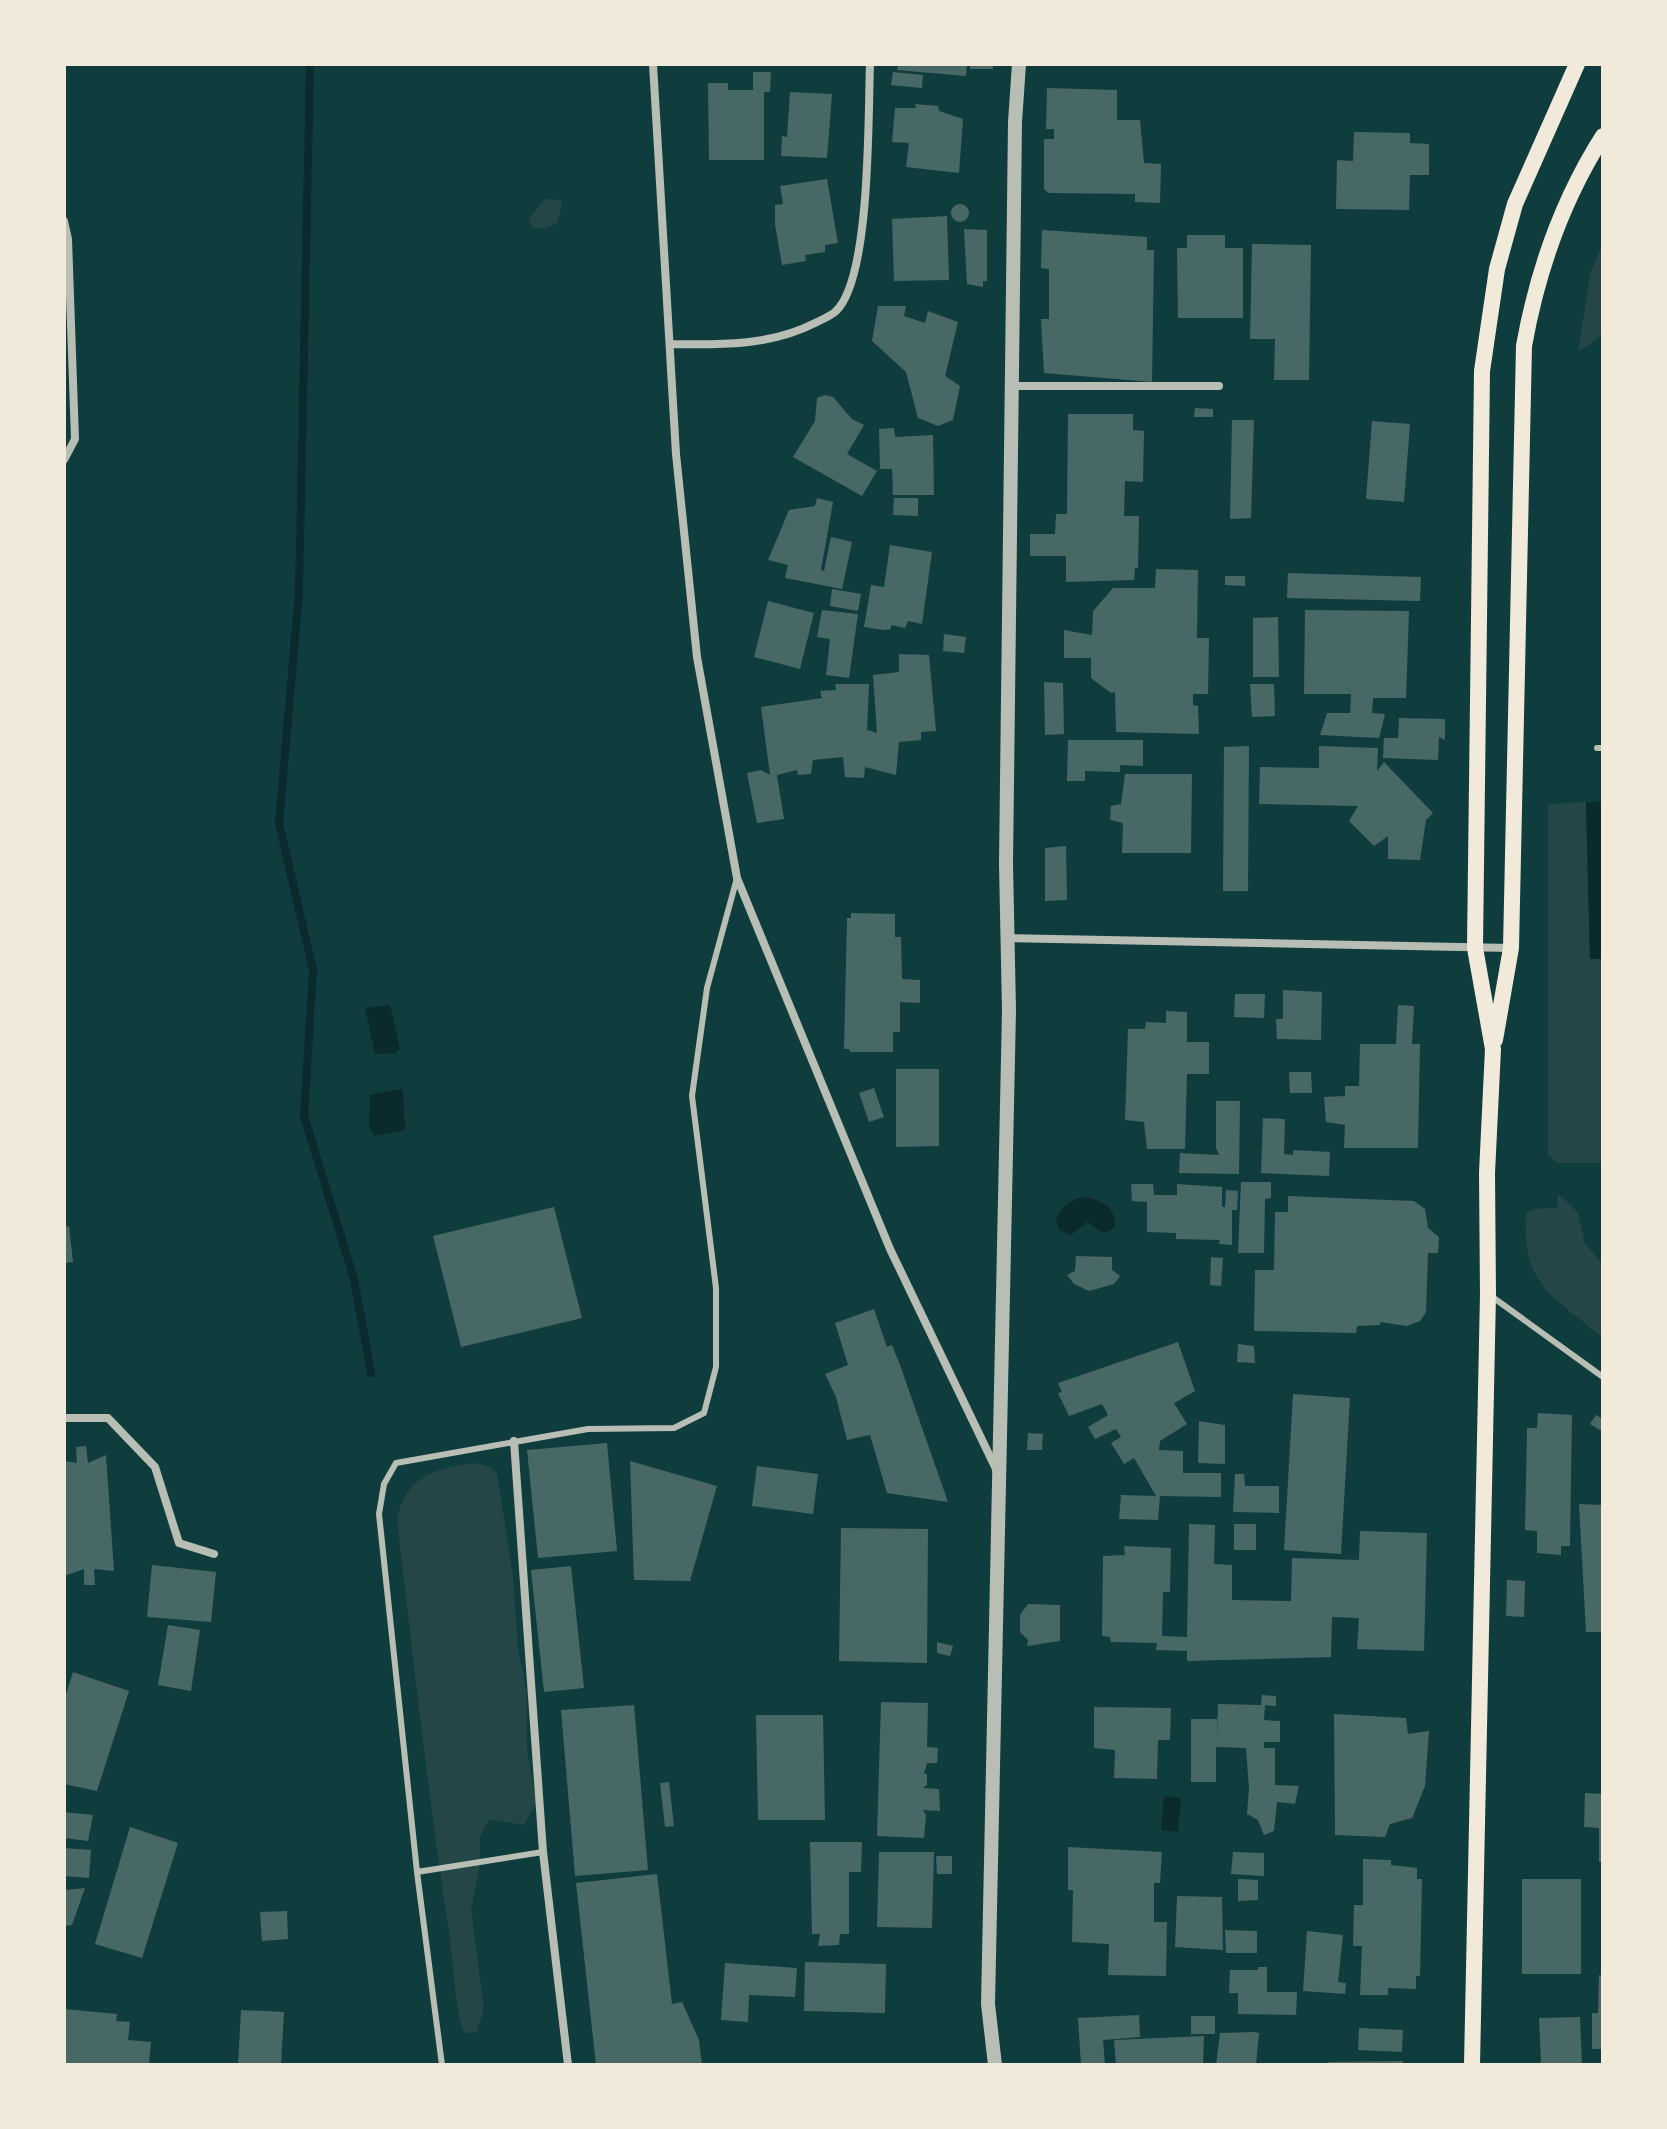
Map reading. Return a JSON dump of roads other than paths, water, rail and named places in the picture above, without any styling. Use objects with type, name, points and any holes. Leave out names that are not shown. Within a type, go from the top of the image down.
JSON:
[{"type":"main road","points":[[1493,1049],[1475,948],[1482,371],[1497,269],[1515,204],[1577,64]]},
{"type":"main road","points":[[1472,2065],[1488,1294],[1487,1173],[1493,1049],[1511,948],[1524,346],[1534,291],[1554,236],[1603,136]]},
{"type":"street","points":[[653,64],[676,454],[697,657],[737,878],[890,1249],[997,1471]]},
{"type":"street","points":[[671,344],[730,345],[789,336],[837,311],[853,280],[864,213],[870,64]]},
{"type":"street","points":[[995,2065],[988,2004],[1009,1010],[1007,938],[1015,122],[1019,64]]},
{"type":"street","points":[[64,221],[68,239],[75,439],[64,460]]},
{"type":"street","points":[[1014,386],[1219,386]]},
{"type":"street","points":[[1007,938],[1511,948]]},
{"type":"street","points":[[64,1418],[108,1418],[155,1467],[179,1543],[214,1554]]},
{"type":"street","points":[[514,1441],[543,1852],[568,2065]]},
{"type":"lane","points":[[442,2065],[417,1872],[379,1514],[384,1484],[396,1463],[588,1429],[674,1428],[704,1413],[716,1367],[716,1288],[692,1096],[707,988],[737,878]]},
{"type":"lane","points":[[1488,1294],[1603,1377]]},
{"type":"lane","points":[[417,1872],[543,1852]]},
{"type":"waterway","points":[[310,64],[299,592],[279,823],[313,970],[304,1116],[354,1279],[371,1373]]}]
